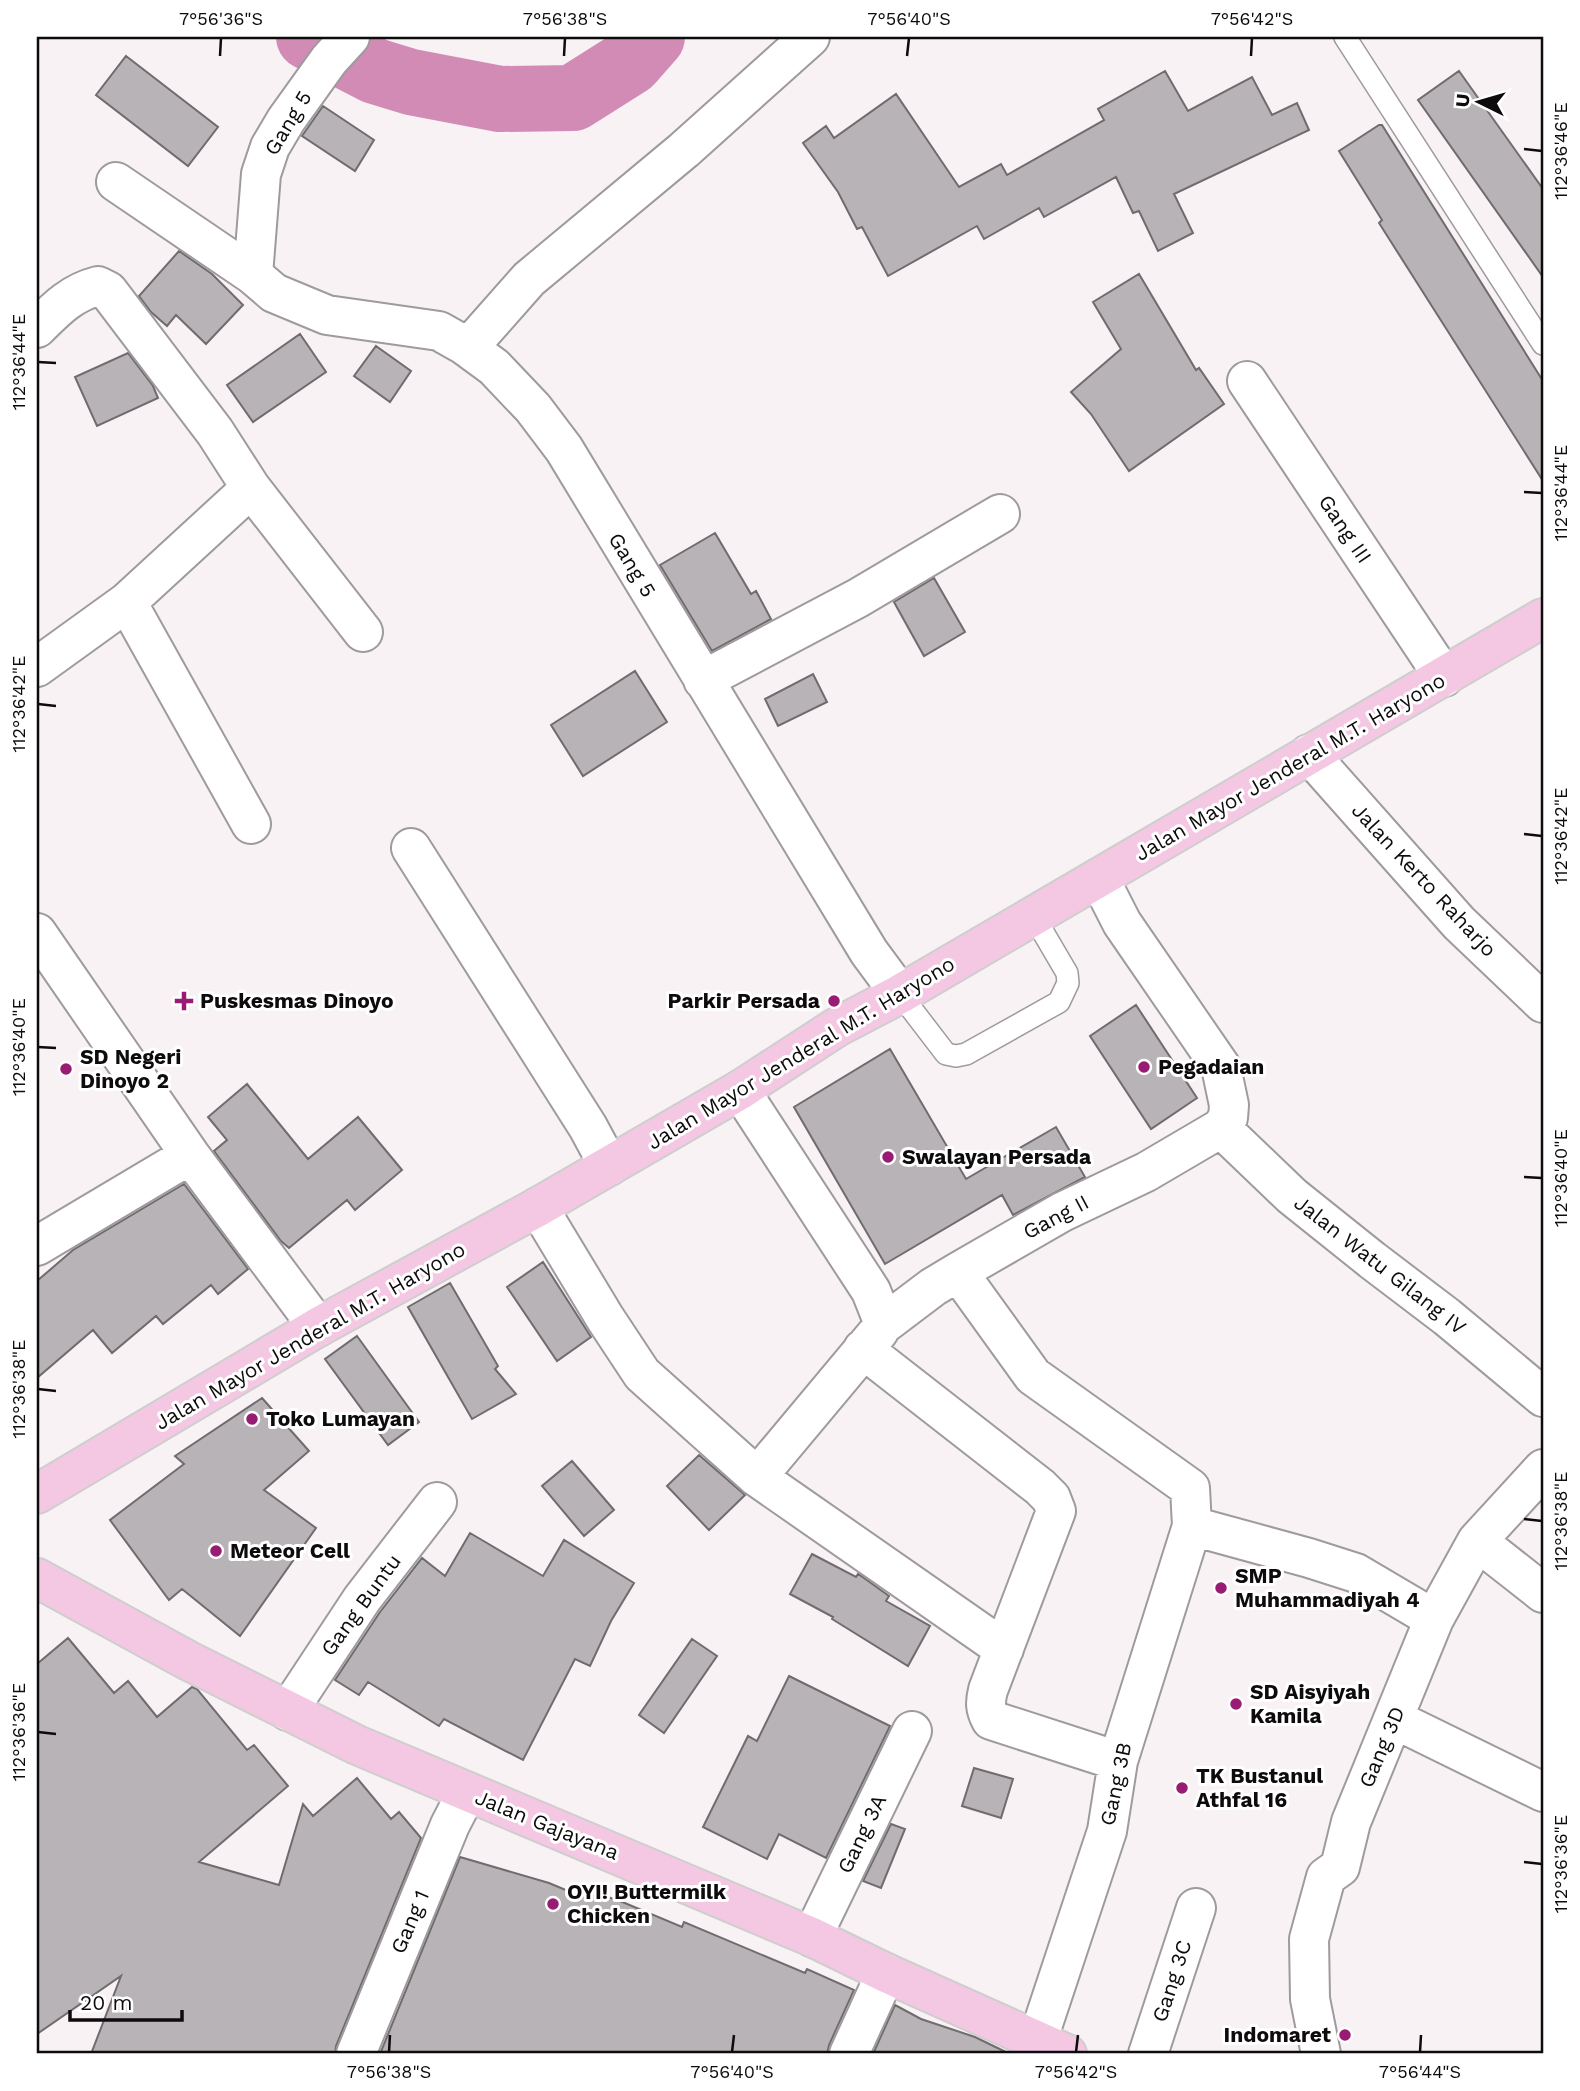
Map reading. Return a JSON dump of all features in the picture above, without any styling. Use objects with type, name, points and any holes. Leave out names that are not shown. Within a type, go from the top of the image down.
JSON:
[{"type":"main road","name":"Jalan Mayor Jenderal M.T. Haryono","points":[[46,1489],[317,1327],[538,1207],[740,1090],[837,1027],[900,994],[1543,618]]},
{"type":"main road","name":"Jalan Gajayana","points":[[37,1578],[189,1661],[357,1745],[812,1937],[1052,2048]]},
{"type":"street","points":[[468,348],[529,279],[684,150],[810,37]]},
{"type":"street","name":"Gang 5","points":[[253,275],[261,174],[270,147],[286,120],[340,48]]},
{"type":"street","name":"Gang 5","points":[[116,182],[253,275],[274,293],[327,315],[439,331],[494,367],[514,387],[564,449],[869,952],[900,994]]},
{"type":"street","points":[[37,328],[61,303],[83,290],[98,286],[107,291],[215,432],[251,488],[363,632]]},
{"type":"street","name":"Gang III","points":[[1247,381],[1444,677]]},
{"type":"street","points":[[37,667],[127,602],[251,488]]},
{"type":"street","points":[[703,680],[858,597],[1000,514]]},
{"type":"street","points":[[127,602],[251,824]]},
{"type":"street","name":"Jalan Kerto Raharjo","points":[[1308,754],[1459,923],[1543,1003]]},
{"type":"street","points":[[411,848],[588,1127],[609,1166]]},
{"type":"street","points":[[1099,878],[1122,923],[1221,1067],[1229,1105],[1228,1118],[1221,1128]]},
{"type":"street","points":[[37,933],[190,1155],[317,1327]]},
{"type":"street","points":[[740,1090],[871,1291],[874,1336],[1051,1497],[1056,1511],[985,1701],[991,1720],[1118,1761]]},
{"type":"street","name":"Gang II","points":[[757,1477],[874,1336],[933,1287],[1062,1212],[1146,1172],[1221,1128]]},
{"type":"street","name":"Jalan Watu Gilang IV","points":[[1221,1128],[1292,1196],[1447,1317],[1543,1397]]},
{"type":"street","points":[[37,1246],[190,1155]]},
{"type":"street","points":[[538,1207],[642,1374],[757,1477],[1004,1649]]},
{"type":"street","name":"Gang 3B","points":[[958,1272],[1033,1376],[1191,1488],[1192,1526],[1118,1761],[1107,1831],[1052,2048]]},
{"type":"street","name":"Gang 3D","points":[[1321,2054],[1310,1999],[1309,1939],[1326,1877],[1340,1867],[1351,1822],[1434,1619],[1476,1541],[1543,1469]]},
{"type":"street","name":"Gang Buntu","points":[[288,1711],[362,1600],[437,1502]]},
{"type":"street","points":[[1192,1526],[1356,1573],[1434,1619]]},
{"type":"street","points":[[1476,1541],[1543,1593]]},
{"type":"street","points":[[1394,1719],[1543,1792]]},
{"type":"street","name":"Gang 3A","points":[[812,1937],[912,1731]]},
{"type":"street","name":"Gang 1","points":[[356,2054],[439,1851],[467,1792]]},
{"type":"street","name":"Gang 3C","points":[[1147,2054],[1196,1908]]},
{"type":"street","points":[[849,2054],[886,1973]]},
{"type":"lane","points":[[1345,37],[1543,344]]},
{"type":"lane","points":[[900,994],[946,1054],[956,1056],[966,1054],[1059,1002],[1068,984],[1067,973],[1033,915]]},
{"type":"building","points":[[126,56],[218,127],[188,166],[96,95]]},
{"type":"building","points":[[1165,71],[1188,111],[1252,77],[1272,115],[1297,103],[1309,130],[1174,194],[1193,233],[1158,251],[1139,211],[1133,213],[1116,177],[1044,217],[1039,208],[984,239],[977,226],[888,276],[862,227],[857,229],[838,192],[803,143],[826,126],[834,138],[896,94],[959,187],[1001,164],[1007,175],[1104,120],[1098,109]]},
{"type":"building","points":[[1459,71],[1543,189],[1543,277],[1418,100]]},
{"type":"building","points":[[323,106],[374,140],[355,171],[302,136]]},
{"type":"building","points":[[1382,125],[1543,381],[1543,481],[1379,223],[1382,220],[1339,151]]},
{"type":"building","points":[[179,251],[212,274],[243,305],[206,344],[176,315],[167,326],[151,312],[139,296]]},
{"type":"building","points":[[1139,274],[1196,370],[1199,368],[1224,404],[1129,471],[1091,414],[1071,392],[1121,349],[1093,302]]},
{"type":"building","points":[[300,334],[326,372],[253,422],[227,385]]},
{"type":"building","points":[[376,346],[411,371],[390,402],[354,376]]},
{"type":"building","points":[[128,353],[153,386],[158,398],[97,426],[75,377]]},
{"type":"building","points":[[715,533],[751,594],[756,591],[771,619],[712,651],[660,565]]},
{"type":"building","points":[[934,578],[965,632],[924,656],[894,602]]},
{"type":"building","points":[[635,671],[667,722],[583,776],[551,725]]},
{"type":"building","points":[[813,674],[827,702],[778,726],[765,699]]},
{"type":"building","name":"Pegadaian","points":[[1136,1005],[1197,1098],[1151,1129],[1090,1036]]},
{"type":"building","name":"Swalayan Persada","points":[[890,1049],[966,1179],[1056,1127],[1085,1177],[1013,1215],[1002,1195],[885,1264],[794,1107]]},
{"type":"building","points":[[247,1084],[308,1159],[358,1117],[402,1170],[355,1210],[347,1200],[289,1248],[214,1151],[227,1140],[208,1117]]},
{"type":"building","points":[[184,1184],[248,1269],[218,1294],[211,1285],[163,1324],[156,1316],[112,1353],[93,1330],[37,1378],[37,1281],[73,1250]]},
{"type":"building","points":[[543,1262],[591,1337],[557,1361],[507,1287]]},
{"type":"building","points":[[450,1283],[498,1366],[495,1369],[516,1394],[472,1419],[408,1307]]},
{"type":"building","points":[[357,1336],[419,1422],[388,1445],[325,1359]]},
{"type":"building","name":"Meteor Cell","points":[[262,1398],[309,1451],[264,1490],[316,1528],[240,1636],[182,1589],[169,1600],[110,1520],[184,1464],[175,1456]]},
{"type":"building","points":[[699,1455],[745,1495],[709,1530],[667,1486]]},
{"type":"building","points":[[572,1461],[614,1510],[584,1536],[542,1486]]},
{"type":"building","points":[[470,1533],[543,1576],[564,1540],[634,1583],[611,1621],[590,1666],[575,1659],[523,1760],[444,1719],[439,1726],[368,1682],[359,1695],[335,1680],[380,1612],[422,1558],[445,1576]]},
{"type":"building","points":[[812,1554],[856,1577],[858,1574],[889,1596],[886,1601],[930,1626],[908,1666],[832,1619],[833,1617],[790,1594]]},
{"type":"building","points":[[68,1638],[114,1693],[128,1681],[157,1717],[192,1687],[197,1689],[247,1750],[254,1745],[288,1786],[199,1862],[279,1885],[303,1804],[313,1816],[357,1778],[391,1819],[399,1812],[421,1838],[335,2054],[91,2054],[121,1976],[37,2034],[37,1664]]},
{"type":"building","points":[[692,1639],[717,1656],[664,1733],[639,1715]]},
{"type":"building","points":[[789,1676],[890,1726],[826,1858],[779,1834],[767,1859],[703,1827],[748,1736],[757,1741]]},
{"type":"building","points":[[974,1768],[1013,1779],[1001,1818],[962,1806]]},
{"type":"building","points":[[891,1824],[905,1829],[881,1888],[863,1881]]},
{"type":"building","points":[[460,1857],[549,1883],[587,1899],[589,1891],[682,1927],[684,1922],[805,1973],[807,1969],[854,1990],[827,2054],[380,2054]]},
{"type":"building","points":[[895,2005],[921,2019],[975,2037],[1010,2054],[873,2054]]},
{"type":"waterway","points":[[309,37],[375,71],[411,82],[500,99],[573,98],[630,62],[652,37]]},
{"type":"place","name":"Puskesmas Dinoyo","points":[[184,1001]]},
{"type":"place","name":"Parkir Persada","points":[[834,1001]]},
{"type":"place","name":"Pegadaian","points":[[1144,1067]]},
{"type":"place","name":"SD Negeri Dinoyo 2","points":[[66,1069]]},
{"type":"place","name":"Swalayan Persada","points":[[888,1157]]},
{"type":"place","name":"Toko Lumayan","points":[[252,1419]]},
{"type":"place","name":"Meteor Cell","points":[[216,1551]]},
{"type":"place","name":"SMP Muhammadiyah 4","points":[[1221,1588]]},
{"type":"place","name":"SD Aisyiyah Kamila","points":[[1236,1704]]},
{"type":"place","name":"TK Bustanul Athfal 16","points":[[1182,1788]]},
{"type":"place","name":"OYI! Buttermilk Chicken","points":[[553,1904]]},
{"type":"place","name":"Indomaret","points":[[1345,2035]]}]
